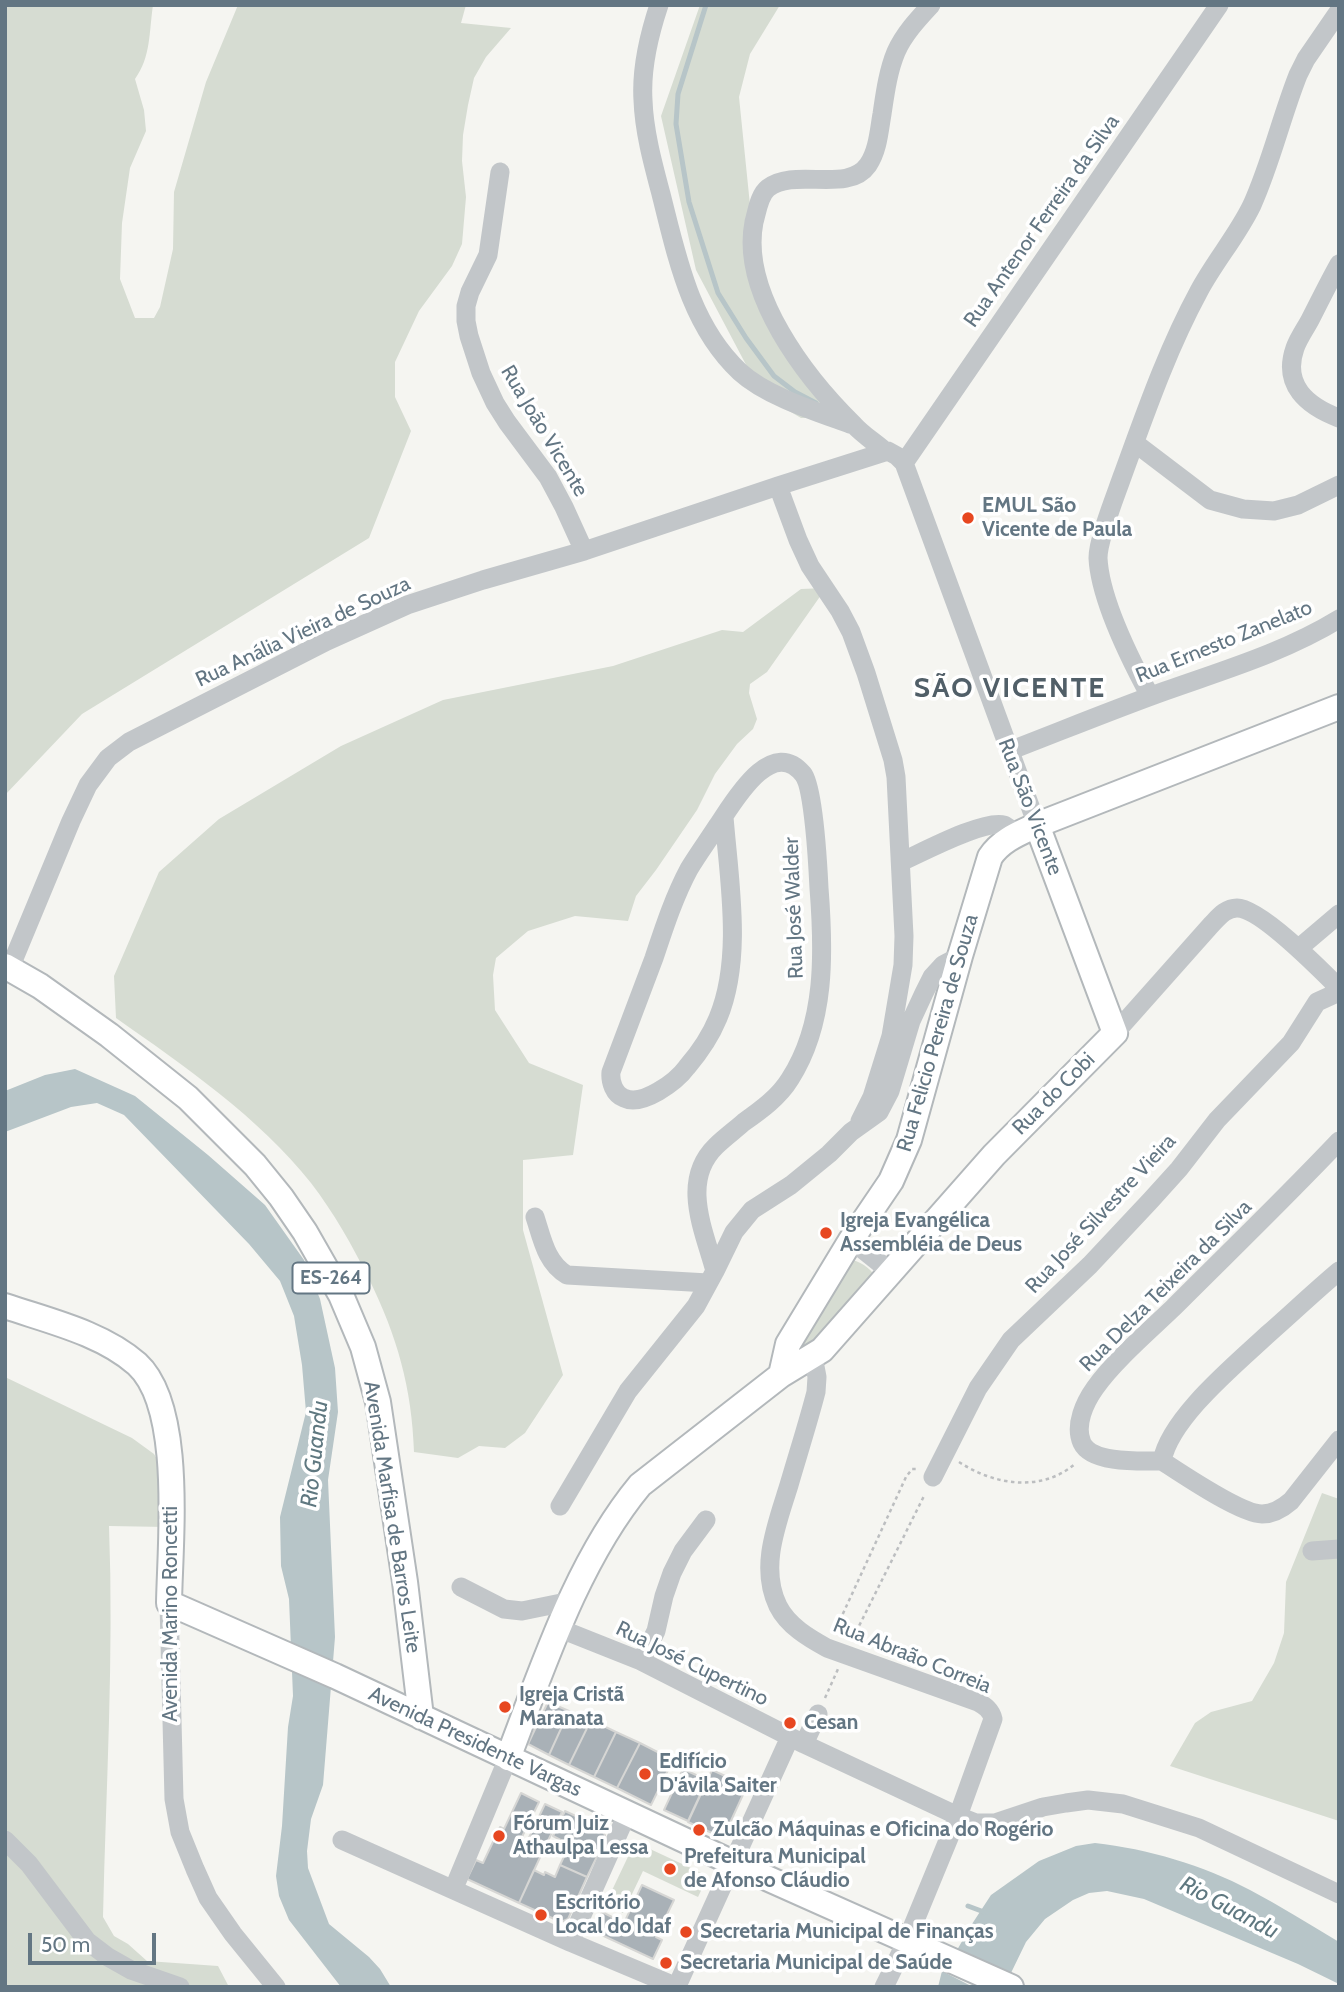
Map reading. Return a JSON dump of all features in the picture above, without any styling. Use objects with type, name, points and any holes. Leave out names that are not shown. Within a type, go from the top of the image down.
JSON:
[{"type":"main road","name":"Rua Felicio Pereira de Souza","points":[[781,1375],[788,1344],[851,1240],[891,1181],[909,1140],[990,856],[999,846],[1028,830],[1339,706]]},
{"type":"main road","name":"Rua São Vicente","points":[[1028,830],[1115,1033]]},
{"type":"main road","name":"Avenida Marfisa de Barros Leite","points":[[8,967],[40,986],[109,1035],[188,1098],[282,1197],[341,1296],[363,1347],[379,1402],[421,1717]]},
{"type":"main road","name":"Rua do Cobi","points":[[781,1375],[813,1356],[835,1337],[994,1155],[1115,1033]]},
{"type":"main road","name":"Avenida Marino Roncetti","points":[[5,1306],[99,1340],[137,1365],[156,1393],[164,1415],[171,1469],[169,1603]]},
{"type":"main road","points":[[508,1758],[558,1628],[621,1507],[640,1485],[781,1375]]},
{"type":"main road","name":"Avenida Presidente Vargas","points":[[169,1603],[335,1676],[733,1863],[1006,1985]]},
{"type":"street","points":[[659,5],[643,73],[647,136],[681,273],[700,320],[728,360],[758,385],[855,426]]},
{"type":"street","points":[[904,463],[855,426],[792,351],[777,326],[756,275],[751,237],[761,199],[768,188],[790,180],[846,178],[857,175],[868,165],[876,147],[887,83],[896,52],[909,30],[931,5]]},
{"type":"street","name":"Rua Antenor Ferreira da Silva","points":[[904,463],[1219,5]]},
{"type":"street","points":[[1150,696],[1128,654],[1100,578],[1098,555],[1108,517],[1158,379],[1200,289],[1234,239],[1252,205],[1298,75],[1339,11]]},
{"type":"street","name":"Rua João Vicente","points":[[500,172],[488,255],[466,306],[469,336],[481,373],[495,403],[548,477],[565,507],[584,551]]},
{"type":"street","points":[[1339,264],[1296,347],[1292,362],[1292,374],[1299,391],[1308,402],[1339,418]]},
{"type":"street","points":[[1135,443],[1210,500],[1243,509],[1274,511],[1298,505],[1339,485]]},
{"type":"street","name":"Rua Anália Vieira de Souza","points":[[8,967],[88,785],[108,758],[129,742],[327,642],[407,605],[584,551],[886,452]]},
{"type":"street","name":"Rua São Vicente","points":[[904,463],[1009,751],[1028,830]]},
{"type":"street","points":[[778,486],[810,566],[840,611],[850,632],[866,673],[896,777],[904,936],[899,992],[882,1067],[872,1097],[856,1128]]},
{"type":"street","name":"Rua Ernesto Zanelato","points":[[1009,751],[1281,649],[1312,636],[1339,620]]},
{"type":"street","name":"Rua José Walder","points":[[712,1277],[696,1203],[696,1184],[702,1167],[714,1147],[768,1105],[790,1080],[804,1052],[813,1025],[823,963],[814,823],[804,774],[788,764],[768,766],[741,790],[724,817]]},
{"type":"street","points":[[724,817],[732,947],[727,988],[718,1018],[701,1049],[685,1070],[651,1096],[634,1101],[620,1097],[610,1079],[611,1072],[670,910],[689,869],[724,817]]},
{"type":"street","points":[[901,862],[982,827],[1003,825],[1028,830]]},
{"type":"street","name":"Rua do Cobi","points":[[1115,1033],[1210,925],[1234,908],[1245,909],[1299,948],[1339,990]]},
{"type":"street","points":[[1299,948],[1339,914]]},
{"type":"street","points":[[560,1506],[628,1391],[696,1306],[734,1232],[752,1210],[808,1171],[856,1128],[874,1116],[884,1104],[911,1021],[932,977],[943,965],[960,956]]},
{"type":"street","name":"Rua José Silvestre Vieira","points":[[933,1477],[978,1388],[1011,1339],[1090,1265],[1151,1200],[1217,1120],[1291,1043],[1317,1002],[1339,990]]},
{"type":"street","name":"Rua Delza Teixeira da Silva","points":[[1088,1451],[1080,1437],[1080,1421],[1095,1388],[1339,1142]]},
{"type":"street","points":[[535,1217],[548,1255],[567,1275],[712,1277]]},
{"type":"street","points":[[851,1240],[891,1272]]},
{"type":"street","points":[[1161,1461],[1167,1442],[1220,1378],[1339,1271]]},
{"type":"street","name":"Rua Abraão Correia","points":[[813,1356],[817,1377],[816,1392],[776,1524],[771,1551],[770,1573],[779,1607],[808,1637],[836,1651],[978,1702],[990,1712],[993,1721],[958,1816]]},
{"type":"street","points":[[1088,1451],[1105,1458],[1161,1461],[1207,1489],[1258,1514],[1270,1514],[1292,1501],[1339,1440]]},
{"type":"street","points":[[641,1661],[656,1631],[671,1573],[683,1551],[706,1520]]},
{"type":"street","points":[[1312,1551],[1339,1549]]},
{"type":"street","points":[[461,1587],[504,1609],[522,1611],[571,1601]]},
{"type":"street","name":"Avenida Marino Roncetti","points":[[169,1603],[174,1799],[180,1832],[208,1898],[276,1987]]},
{"type":"street","name":"Rua José Cupertino","points":[[558,1628],[641,1661],[797,1740],[976,1823],[995,1823],[1043,1807],[1077,1801],[1122,1804],[1199,1828],[1339,1894]]},
{"type":"street","points":[[342,1840],[677,1987],[733,1863],[797,1740],[818,1714]]},
{"type":"street","points":[[454,1888],[508,1758]]},
{"type":"street","points":[[570,1941],[627,1814]]},
{"type":"street","points":[[884,1987],[907,1940],[958,1816]]},
{"type":"street","points":[[5,1840],[29,1864],[87,1941],[131,1970],[180,1987]]},
{"type":"path","points":[[946,1453],[987,1477],[1029,1484],[1053,1478],[1068,1470],[1088,1451]]},
{"type":"path","points":[[818,1714],[836,1651],[906,1477],[915,1469],[933,1477],[836,1651]]},
{"type":"shaded area","points":[[5,5],[153,5],[147,53],[135,79],[144,110],[146,131],[130,168],[122,223],[120,279],[135,318],[154,318],[160,307],[173,249],[174,192],[206,82],[238,5],[466,5],[461,23],[511,28],[486,57],[474,78],[463,135],[462,161],[466,197],[462,244],[452,266],[419,311],[395,362],[395,397],[411,431],[369,538],[82,714],[5,795]]},
{"type":"shaded area","points":[[700,5],[780,5],[750,54],[739,97],[750,205],[748,271],[831,418],[801,418],[762,395],[696,270],[661,116]]},
{"type":"shaded area","points":[[826,588],[767,672],[750,684],[749,693],[757,719],[753,729],[737,744],[715,774],[697,810],[636,896],[628,921],[575,916],[528,931],[496,958],[493,975],[495,1010],[529,1063],[583,1085],[573,1155],[523,1160],[523,1230],[563,1375],[525,1433],[505,1448],[479,1446],[458,1458],[414,1452],[406,1384],[388,1321],[369,1279],[327,1206],[291,1159],[245,1115],[194,1074],[116,1018],[114,976],[159,872],[219,819],[341,746],[443,700],[613,666],[722,630],[743,632],[801,589]]},
{"type":"shaded area","points":[[848,1259],[864,1265],[876,1277],[801,1355],[797,1348]]},
{"type":"shaded area","points":[[5,1377],[132,1438],[154,1454],[166,1474],[166,1527],[109,1526],[110,1673],[103,1917],[114,1936],[147,1961],[218,1966],[229,1987],[5,1987]]},
{"type":"shaded area","points":[[1322,1493],[1339,1499],[1339,1821],[1170,1766],[1195,1723],[1211,1712],[1252,1701],[1274,1663],[1284,1633],[1286,1582]]},
{"type":"shaded area","points":[[635,1842],[708,1876],[698,1897],[643,1871],[623,1913],[605,1905]]},
{"type":"water","name":"Rio Guandu","points":[[75,1069],[135,1096],[265,1205],[304,1260],[320,1299],[335,1368],[338,1412],[328,1480],[335,1637],[323,1785],[311,1819],[308,1868],[329,1924],[369,1957],[391,1987],[341,1987],[289,1920],[279,1896],[276,1876],[293,1696],[289,1599],[281,1566],[280,1517],[306,1412],[294,1316],[280,1281],[249,1244],[124,1115],[97,1103],[71,1107],[5,1132],[5,1091],[45,1075]]},
{"type":"water","name":"Rio Guandu","points":[[1095,1843],[1135,1849],[1194,1866],[1232,1881],[1283,1909],[1339,1942],[1339,1984],[1144,1899],[1107,1891],[1089,1893],[1073,1900],[1045,1919],[1026,1942],[1010,1975],[957,1950],[991,1895],[1039,1861],[1076,1846]]},
{"type":"water","points":[[942,1971],[973,1987],[938,1987]]},
{"type":"building","points":[[548,1702],[569,1711],[549,1755],[528,1744]]},
{"type":"building","points":[[569,1711],[591,1720],[569,1765],[549,1755]]},
{"type":"building","points":[[591,1720],[616,1732],[594,1777],[569,1765]]},
{"type":"building","points":[[616,1732],[640,1743],[617,1788],[594,1777]]},
{"type":"building","name":"Edifício D'ávila Saiter","points":[[640,1743],[673,1760],[651,1805],[617,1788]]},
{"type":"building","points":[[683,1769],[707,1780],[688,1821],[664,1810]]},
{"type":"building","points":[[712,1770],[747,1786],[723,1838],[688,1822]]},
{"type":"building","points":[[521,1793],[539,1802],[519,1843],[542,1853],[519,1903],[467,1879],[476,1860],[483,1863],[500,1827],[504,1829]]},
{"type":"building","points":[[545,1804],[562,1812],[542,1853],[525,1846]]},
{"type":"building","points":[[565,1811],[582,1819],[570,1845],[553,1836]]},
{"type":"building","points":[[582,1819],[600,1828],[605,1835],[587,1877],[560,1865]]},
{"type":"building","points":[[560,1865],[587,1877],[568,1919],[561,1922],[519,1903],[534,1870],[555,1877]]},
{"type":"building","points":[[642,1885],[674,1900],[656,1937],[662,1940],[653,1959],[593,1931],[602,1912],[624,1923]]},
{"type":"waterway","points":[[706,5],[678,94],[676,124],[689,202],[718,293],[746,338],[774,376],[795,392],[816,403]]},
{"type":"waterway","points":[[968,1906],[984,1912]]},
{"type":"place","name":"EMUL São Vicente de Paula","points":[[968,518]]},
{"type":"place","name":"Igreja Evangélica Assembléia de Deus","points":[[826,1233]]},
{"type":"place","name":"Igreja Cristã Maranata","points":[[505,1707]]},
{"type":"place","name":"Cesan","points":[[790,1723]]},
{"type":"place","name":"Edifício D'ávila Saiter","points":[[645,1774]]},
{"type":"place","name":"Zulcão Máquinas e Oficina do Rogério","points":[[699,1830]]},
{"type":"place","name":"Fórum Juiz Athaulpa Lessa","points":[[499,1836]]},
{"type":"place","name":"Prefeitura Municipal de Afonso Cláudio","points":[[670,1869]]},
{"type":"place","name":"Escritório Local do Idaf","points":[[541,1915]]},
{"type":"place","name":"Secretaria Municipal de Finanças","points":[[686,1932]]},
{"type":"place","name":"Secretaria Municipal de Saúde","points":[[666,1963]]},
{"type":"district","name":"SÃO VICENTE","points":[[1010,689]]}]
